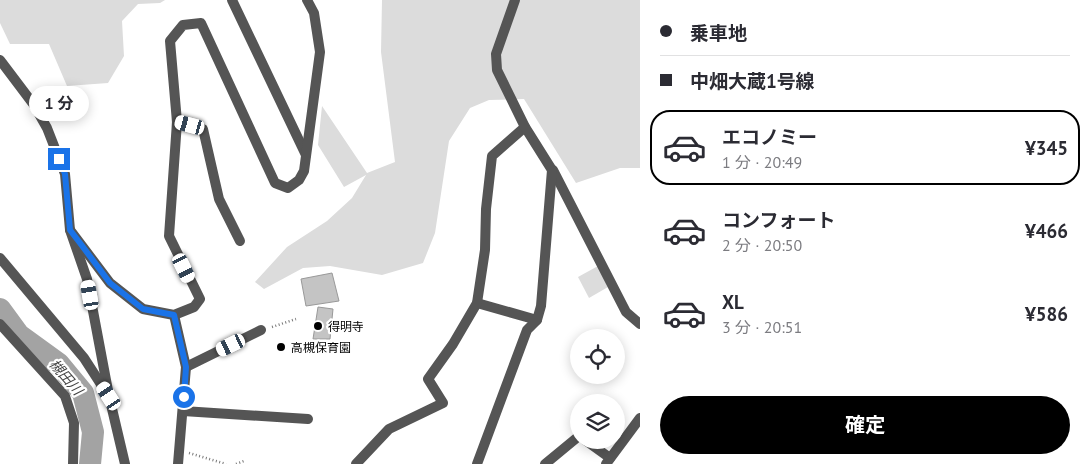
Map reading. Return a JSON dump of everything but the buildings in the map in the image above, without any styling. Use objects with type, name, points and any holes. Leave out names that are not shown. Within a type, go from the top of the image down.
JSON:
[{"type":"street","points":[[232,0],[306,155]]},
{"type":"street","points":[[70,230],[110,283],[143,309],[174,315],[194,307],[200,299],[168,236],[177,122],[170,41],[183,25],[200,22],[275,183],[288,188],[299,180],[304,171],[320,52],[314,14],[307,0]]},
{"type":"street","points":[[515,0],[496,54],[497,70],[525,127],[552,170],[626,312],[640,324]]},
{"type":"street","points":[[0,60],[34,106],[47,128],[65,174],[70,230],[87,278],[109,396],[125,464]]},
{"type":"street","points":[[177,122],[204,129],[220,198],[240,241]]},
{"type":"street","points":[[356,464],[389,429],[443,403],[428,379],[478,302],[486,250],[486,209],[492,156],[525,127]]},
{"type":"street","points":[[477,464],[527,330],[537,320],[544,274],[552,170]]},
{"type":"street","points":[[0,258],[84,358],[109,396]]},
{"type":"street","points":[[478,302],[537,320]]},
{"type":"street","points":[[174,315],[186,367],[178,464]]},
{"type":"street","points":[[0,324],[65,396],[74,424],[73,464]]},
{"type":"street","points":[[186,367],[261,330]]},
{"type":"street","points":[[183,411],[308,419]]},
{"type":"street","points":[[595,449],[608,461],[640,418]]},
{"type":"street","points":[[545,464],[570,443]]},
{"type":"path","points":[[261,330],[296,318]]},
{"type":"path","points":[[180,450],[226,464]]},
{"type":"path","points":[[236,464],[244,461]]},
{"type":"shaded area","points":[[0,0],[165,0],[160,3],[138,4],[122,21],[124,56],[108,83],[67,86],[49,44],[10,44],[0,23]]},
{"type":"shaded area","points":[[382,0],[640,0],[640,168],[620,168],[576,183],[524,99],[489,100],[470,108],[449,141],[435,233],[423,263],[382,275],[330,266],[303,268],[264,289],[255,282],[287,247],[327,221],[352,198],[366,175],[344,187],[318,145],[322,106],[367,173],[395,162],[381,52]]},
{"type":"shaded area","points":[[598,266],[608,287],[589,298],[578,277]]},
{"type":"waterway","name":"槻田川","points":[[0,309],[19,335],[59,364],[83,393],[93,432],[90,464]]},
{"type":"place","name":"得明寺","points":[[318,326]]},
{"type":"place","name":"高槻保育園","points":[[281,347]]},
{"type":"route","points":[[59,159],[65,174],[70,230],[110,283],[143,309],[174,315],[186,367],[184,397]]}]
